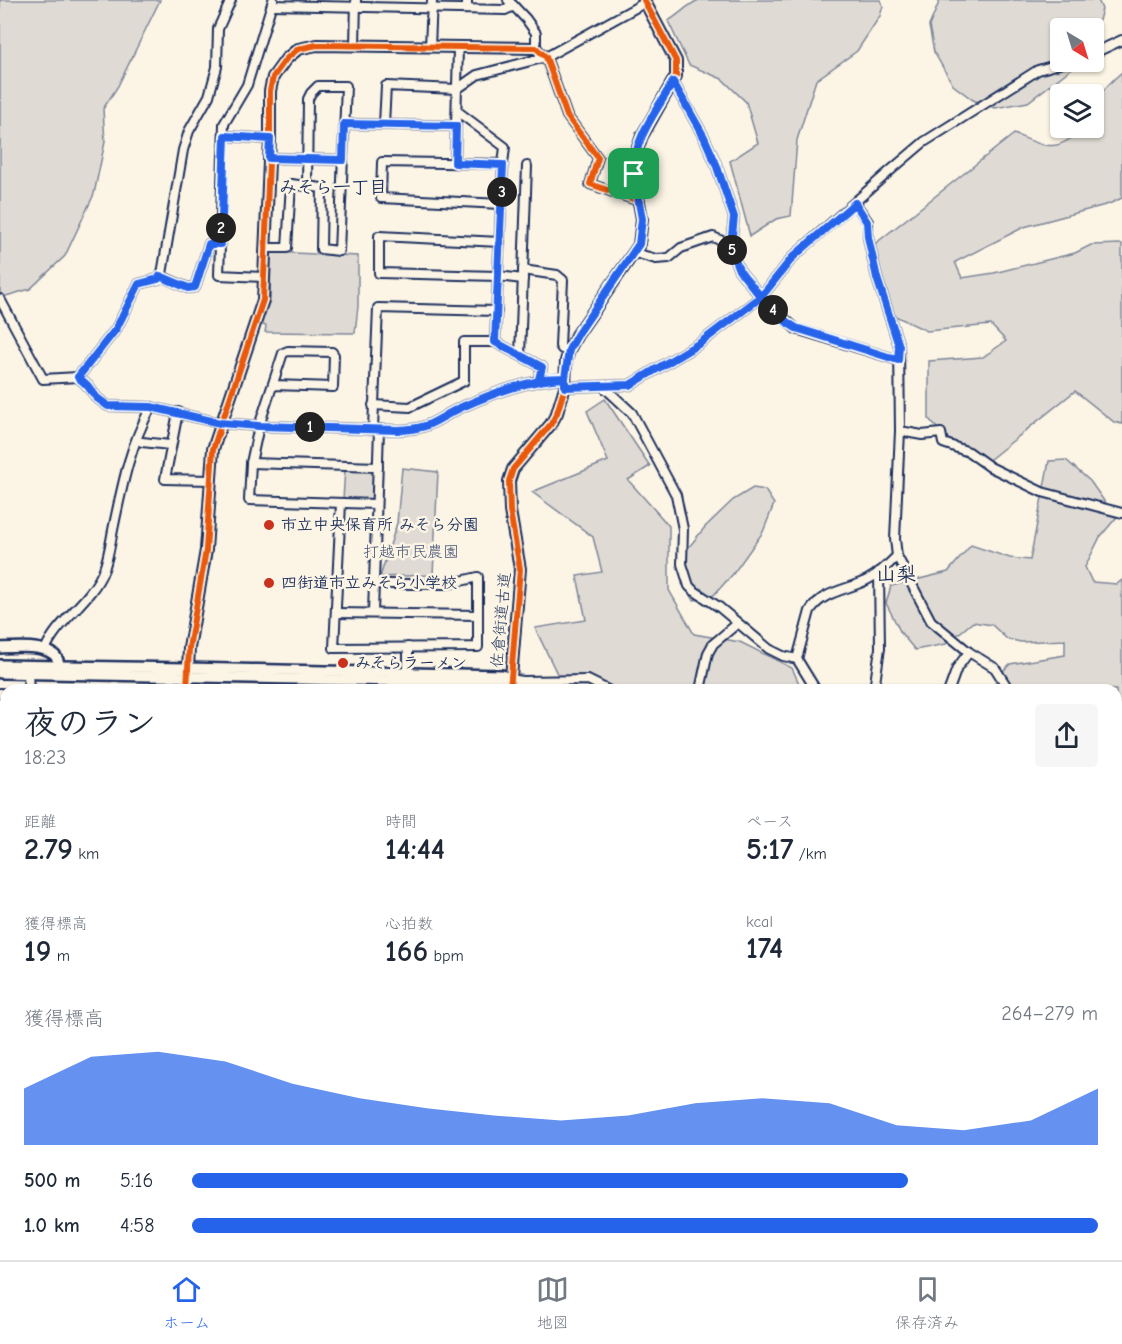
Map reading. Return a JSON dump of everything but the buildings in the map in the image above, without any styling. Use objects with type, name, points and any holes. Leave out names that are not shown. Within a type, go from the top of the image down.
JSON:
[{"type":"street","points":[[78,377],[116,329],[139,284],[158,279],[162,274],[183,150],[189,131],[209,96],[217,67],[218,29],[231,0]]},
{"type":"street","points":[[467,0],[467,9]]},
{"type":"street","points":[[384,124],[386,86],[457,89],[477,75],[546,57],[645,1],[676,61],[677,68],[673,82],[704,137],[716,164],[734,217],[731,245],[739,270],[761,297],[796,328],[898,360]]},
{"type":"street","points":[[264,277],[219,275],[224,124],[248,85],[272,2],[432,4],[467,9],[505,10],[511,3],[536,33],[536,48]]},
{"type":"street","points":[[355,46],[356,3]]},
{"type":"street","points":[[430,47],[432,4]]},
{"type":"street","points":[[1104,48],[1122,40]]},
{"type":"street","points":[[187,684],[189,648],[206,550],[213,449],[263,300],[270,91],[273,77],[285,59],[298,50],[317,45],[536,48],[546,57],[567,116],[598,158],[590,184],[639,201]]},
{"type":"street","points":[[455,163],[458,48]]},
{"type":"street","points":[[0,299],[43,379],[78,377],[97,398],[108,406],[151,407],[220,423],[259,426],[419,429],[496,392],[539,379],[603,386],[630,385],[700,343],[761,297],[793,257],[924,142],[1038,70],[1050,67]]},
{"type":"street","name":"佐倉街道古道","points":[[510,684],[520,569],[510,510],[509,482],[519,461],[551,424],[561,404],[569,350],[577,335],[639,244],[642,228],[634,174],[635,156],[642,136],[673,82]]},
{"type":"street","points":[[266,248],[287,248],[291,184],[322,188],[321,249],[339,251],[346,86],[318,86],[308,99],[307,186]]},
{"type":"street","points":[[457,111],[505,147],[495,342]]},
{"type":"street","points":[[344,124],[456,126]]},
{"type":"street","points":[[225,136],[270,139]]},
{"type":"street","points":[[269,158],[343,160]]},
{"type":"street","points":[[501,204],[381,198],[382,162],[503,165]]},
{"type":"street","points":[[520,355],[527,166]]},
{"type":"street","points":[[855,203],[867,222],[877,278],[899,346],[900,431],[895,539],[897,556],[931,621],[969,652],[995,668],[1006,684]]},
{"type":"street","points":[[500,242],[379,236],[379,273],[498,276],[557,274],[563,280],[560,346],[562,349],[569,350]]},
{"type":"street","points":[[635,253],[656,259],[669,258],[681,248],[713,237],[731,245]]},
{"type":"street","points":[[160,276],[188,288],[195,287],[209,244],[221,244]]},
{"type":"street","points":[[373,613],[378,467],[374,405],[378,308],[497,311]]},
{"type":"street","points":[[374,405],[410,406],[464,381],[464,342],[495,342],[542,367],[539,379]]},
{"type":"street","points":[[274,385],[333,387],[332,352],[285,352],[280,359],[274,385],[259,426],[251,463],[249,500],[376,504]]},
{"type":"street","points":[[603,386],[632,413],[676,495],[683,529],[682,564],[689,586],[719,607],[769,649],[783,656],[797,659]]},
{"type":"street","points":[[45,650],[50,638],[95,587],[104,569],[128,463],[138,432],[151,407]]},
{"type":"street","points":[[178,412],[165,479],[211,480]]},
{"type":"street","points":[[402,430],[402,439]]},
{"type":"street","points":[[900,431],[922,435],[941,432],[943,443],[969,452],[990,467],[1042,492],[1122,513]]},
{"type":"street","points":[[142,442],[170,445]]},
{"type":"street","points":[[251,463],[378,467]]},
{"type":"street","points":[[341,502],[334,648],[477,647],[478,577],[448,584],[374,584]]},
{"type":"street","points":[[812,684],[797,659],[803,633],[814,605],[829,595],[867,580],[897,556]]},
{"type":"street","points":[[875,684],[880,648],[879,572]]},
{"type":"street","points":[[336,613],[478,615]]},
{"type":"street","points":[[701,684],[708,653],[713,644],[738,623]]},
{"type":"street","points":[[0,648],[28,647],[45,650],[56,654],[59,658],[59,666]]},
{"type":"street","points":[[408,647],[408,673]]},
{"type":"street","points":[[951,684],[957,668],[969,652]]},
{"type":"street","points":[[0,666],[23,671],[502,675],[523,681],[588,680],[596,684]]},
{"type":"street","points":[[0,673],[59,666],[188,673],[500,682],[510,679]]},
{"type":"street","points":[[23,671],[27,684]]},
{"type":"green space","points":[[0,0],[160,0],[118,86],[103,109],[105,142],[94,194],[65,256],[30,289],[6,296],[0,295]]},
{"type":"green space","points":[[699,0],[880,0],[883,6],[880,16],[857,51],[816,80],[797,140],[791,216],[776,219],[750,236],[730,161],[758,143],[746,102],[722,79],[689,65],[668,21]]},
{"type":"green space","points":[[940,0],[1098,0],[1102,9],[1100,18],[1050,18],[1050,72],[1067,72],[1028,102],[995,108],[973,100],[953,85],[934,52],[929,26]]},
{"type":"green space","points":[[1122,72],[1122,198],[1109,204],[1024,227],[955,262],[962,278],[994,273],[1075,253],[1091,245],[1122,244],[1122,424],[1114,422],[1075,391],[989,460],[950,443],[929,419],[929,361],[983,357],[1006,341],[991,325],[927,331],[891,314],[871,247],[1014,134],[1050,146],[1058,145],[1071,138],[1104,138],[1104,89]]},
{"type":"green space","points":[[271,252],[358,256],[358,306],[355,333],[265,332],[266,326],[260,324],[270,300]]},
{"type":"green space","points":[[605,399],[650,466],[628,480],[669,526],[669,590],[694,634],[740,642],[792,668],[799,684],[526,684],[526,682],[561,682],[535,628],[586,620],[577,576],[602,572],[593,537],[532,492],[608,461],[587,411]]},
{"type":"green space","points":[[1066,460],[1090,481],[1116,518],[1100,537],[1085,567],[1092,582],[1117,584],[1122,580],[1122,684],[996,684],[995,679],[1010,664],[1065,655],[1065,640],[1021,642],[1007,639],[992,625],[973,622],[946,644],[915,650],[901,633],[886,603],[891,586],[948,572],[971,545],[1010,558],[1030,560],[1049,461]]},
{"type":"green space","points":[[345,468],[375,469],[373,500],[343,500]]},
{"type":"green space","name":"打越市民農園","points":[[402,468],[438,472],[433,575],[380,577],[397,523]]},
{"type":"green space","points":[[753,488],[765,490],[774,504],[763,532],[733,574],[711,598],[694,600],[682,584],[685,552],[705,527],[733,500]]},
{"type":"cycle path","points":[[510,684],[520,569],[510,511],[509,481],[513,469],[551,424],[557,413],[565,387],[566,361],[577,335],[639,245],[642,219],[634,174],[635,156],[642,136],[676,76],[676,61],[644,0]]},
{"type":"cycle path","points":[[187,684],[189,648],[206,550],[213,449],[263,300],[270,91],[273,77],[286,59],[298,49],[317,45],[536,48],[546,57],[567,116],[598,158],[590,184],[639,201]]},
{"type":"place","name":"市立中央保育所 みそら分園","points":[[269,525]]},
{"type":"place","name":"四街道市立みそら小学校","points":[[269,583]]},
{"type":"place","name":"みそらラーメン","points":[[343,663]]},
{"type":"district","name":"みそら一丁目","points":[[333,187]]},
{"type":"district","name":"山梨","points":[[896,574]]},
{"type":"route","points":[[634,174],[633,164],[642,136],[673,82],[704,137],[716,164],[734,217],[731,245],[739,270],[761,297],[793,257],[855,203],[867,222],[877,278],[899,346],[898,360],[796,328],[761,297],[700,343],[630,385],[565,387],[565,378],[539,379],[542,367],[495,342],[503,165],[455,163],[456,126],[344,124],[343,160],[269,158],[270,139],[225,136],[221,244],[209,244],[195,287],[188,288],[160,276],[158,279],[139,284],[116,329],[78,377],[97,398],[108,406],[151,407],[220,423],[398,430],[419,429],[430,425],[459,408],[496,392],[539,379],[565,378],[569,350],[577,335],[639,244],[642,219],[634,174]]}]
